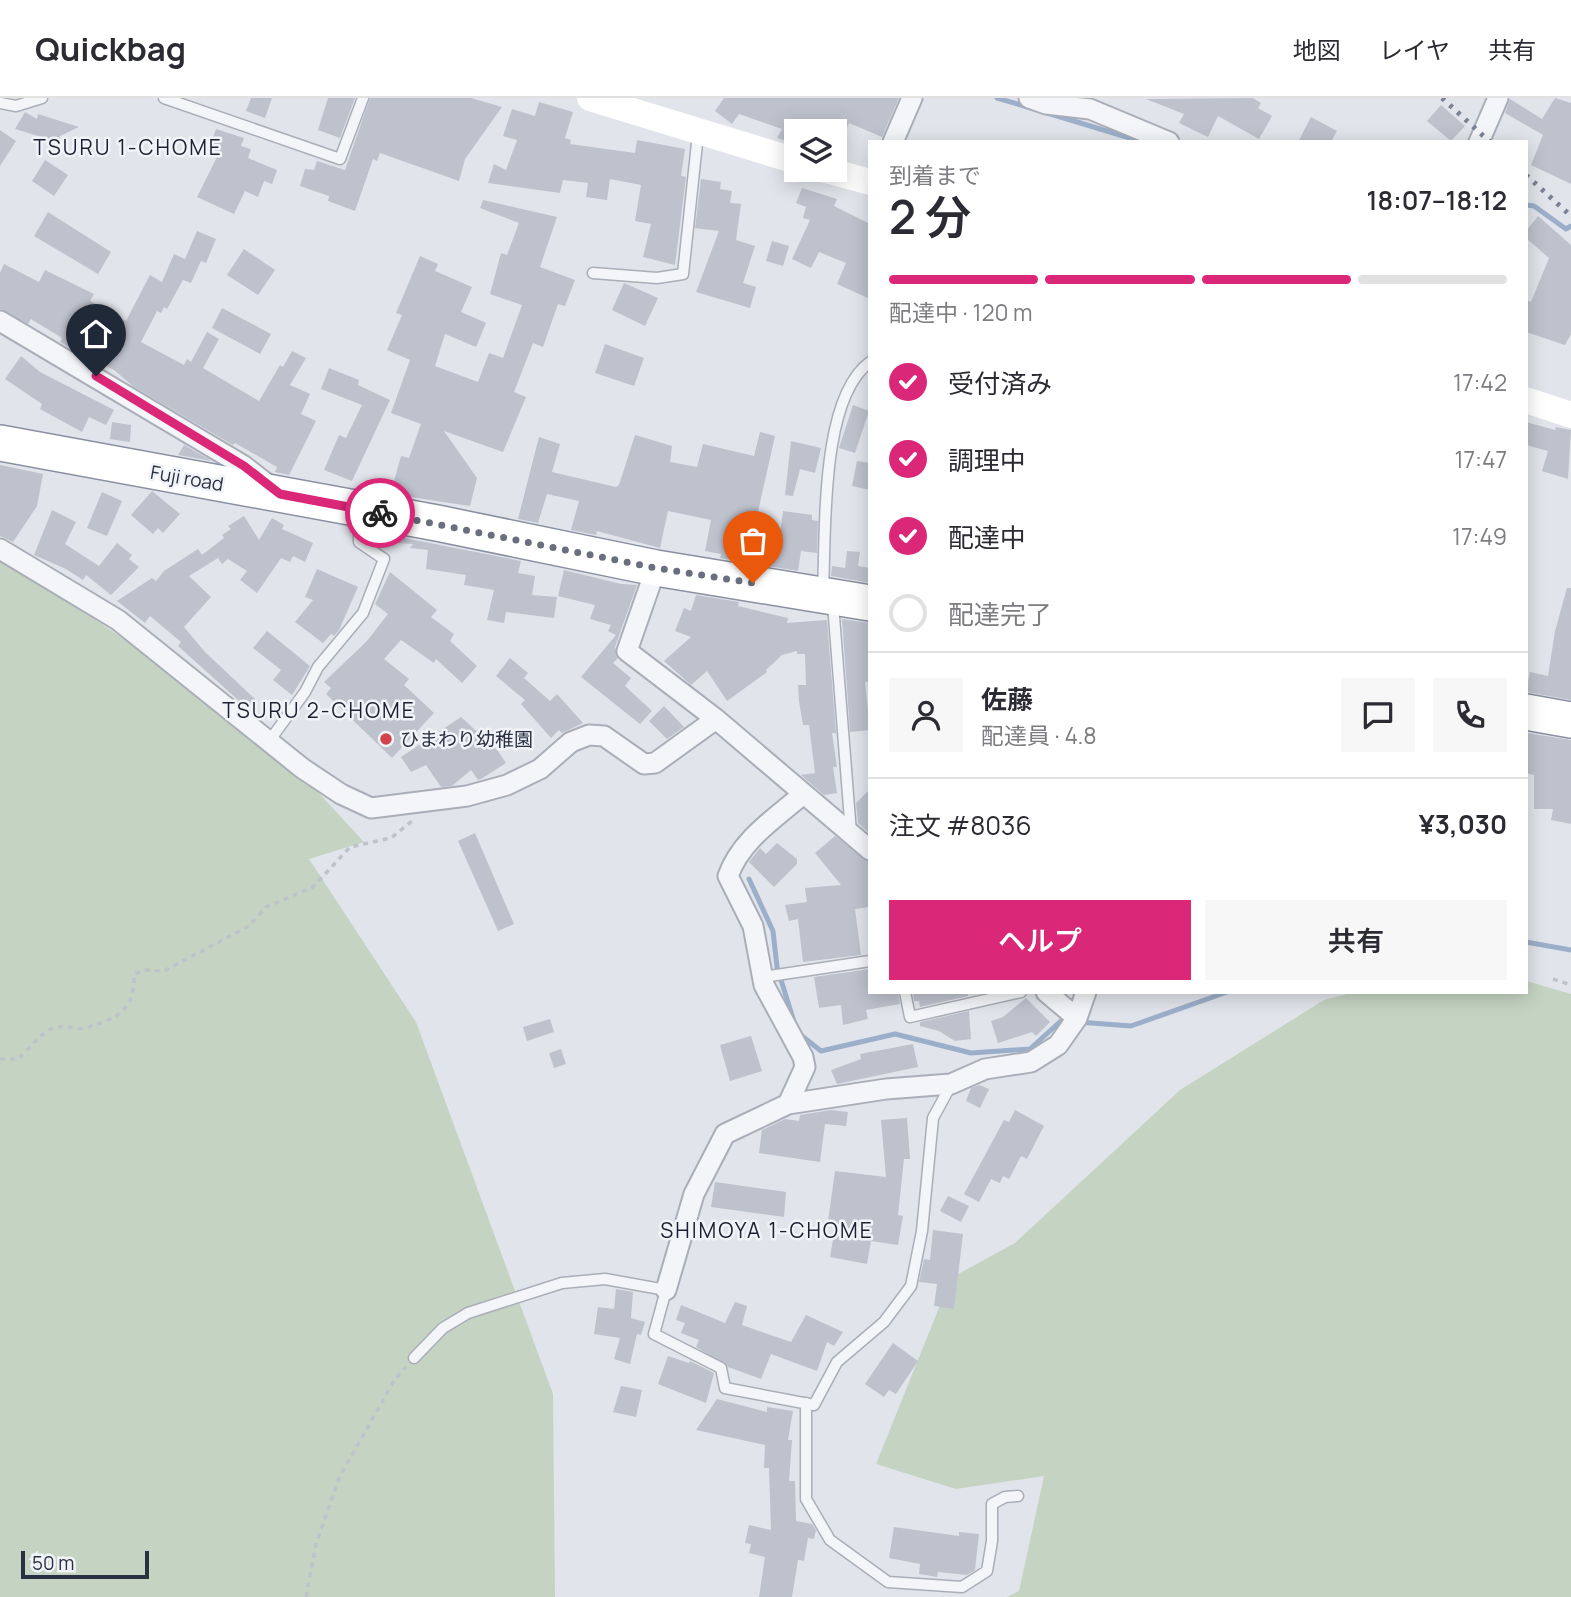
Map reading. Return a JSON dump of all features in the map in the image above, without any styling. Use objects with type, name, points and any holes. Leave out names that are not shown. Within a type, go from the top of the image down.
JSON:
[{"type":"highway","name":"Fuji road","points":[[0,443],[359,509],[656,568],[868,603]]},
{"type":"highway","points":[[1528,712],[1571,719]]},
{"type":"street","points":[[590,98],[626,103],[698,133],[784,158]]},
{"type":"street","points":[[894,140],[912,98]]},
{"type":"street","points":[[1029,98],[1046,104],[1090,109],[1164,140]]},
{"type":"street","points":[[1480,140],[1498,98]]},
{"type":"street","points":[[847,176],[868,181]]},
{"type":"street","points":[[0,321],[244,466],[280,494]]},
{"type":"street","points":[[1528,401],[1571,415]]},
{"type":"street","points":[[0,550],[118,620],[312,775],[341,794],[371,808],[467,796],[507,785],[540,769],[571,742],[589,736],[604,736],[644,764],[655,763],[716,719]]},
{"type":"street","points":[[656,568],[627,651],[716,719],[868,849]]},
{"type":"street","points":[[788,1104],[805,1067],[762,977],[753,926],[728,876],[734,861],[750,839],[802,795]]},
{"type":"street","points":[[1048,994],[1077,1018]]},
{"type":"street","points":[[666,1290],[694,1194],[725,1133],[788,1104],[886,1089],[951,1084],[985,1069],[1031,1062],[1058,1045],[1077,1018],[1085,994]]},
{"type":"lane","points":[[0,103],[16,106],[42,98]]},
{"type":"lane","points":[[164,98],[340,159],[363,98]]},
{"type":"lane","points":[[593,273],[657,278],[683,274],[698,133]]},
{"type":"lane","points":[[851,836],[828,595],[829,464],[834,427],[855,376],[868,364]]},
{"type":"lane","points":[[270,740],[305,692],[318,667],[363,612],[384,559],[359,542],[359,509]]},
{"type":"lane","points":[[762,977],[868,961]]},
{"type":"lane","points":[[905,994],[909,1017],[1012,994]]},
{"type":"lane","points":[[414,1358],[443,1328],[468,1313],[562,1283],[605,1279],[666,1290],[654,1334],[721,1368],[725,1388],[814,1405],[837,1362],[884,1322],[911,1286],[922,1231],[933,1118],[951,1084]]},
{"type":"lane","points":[[806,1404],[806,1499],[830,1540],[888,1582],[962,1587],[987,1571],[992,1541],[992,1504],[1005,1497],[1018,1496]]},
{"type":"path","points":[[0,1059],[18,1059],[46,1032],[58,1026],[82,1028],[126,1010],[134,994],[134,974],[146,970],[164,971],[249,926],[266,908],[313,887],[350,847],[391,838],[412,822],[419,803]]},
{"type":"path","points":[[1553,979],[1571,985]]},
{"type":"path","points":[[306,1597],[316,1544],[339,1478],[395,1379],[414,1358]]},
{"type":"green space","points":[[0,554],[270,740],[364,842],[309,859],[416,1022],[553,1394],[555,1597],[0,1597]]},
{"type":"green space","points":[[1528,982],[1571,994],[1571,1597],[1007,1597],[1019,1591],[1044,1476],[956,1489],[876,1464],[951,1278],[1015,1243],[1180,1090],[1324,1000],[1347,994],[1528,994]]},
{"type":"building","points":[[251,98],[272,98],[265,118],[246,111]]},
{"type":"building","points":[[328,98],[355,98],[340,138],[318,130]]},
{"type":"building","points":[[370,98],[471,98],[502,107],[465,159],[459,181],[380,153],[377,161],[373,159],[355,211],[328,201],[329,196],[300,186],[305,169],[314,170],[317,161],[345,170]]},
{"type":"building","points":[[724,98],[899,98],[882,137],[849,123],[847,128],[847,119],[784,119],[784,140],[777,138],[782,129],[739,114],[732,124],[715,111]]},
{"type":"building","points":[[1253,98],[1261,103],[1258,108],[1272,116],[1259,139],[1218,116],[1208,137],[1179,123],[1184,114],[1146,99]]},
{"type":"building","points":[[1555,98],[1571,103],[1571,184],[1531,165],[1543,135],[1505,113],[1510,99],[1542,119]]},
{"type":"building","points":[[539,102],[573,112],[565,138],[571,140],[570,144],[635,153],[637,140],[685,149],[681,176],[686,177],[675,265],[643,257],[651,224],[635,221],[641,185],[610,179],[607,200],[586,197],[588,183],[563,180],[560,193],[488,183],[494,164],[506,170],[517,140],[503,136],[512,109],[535,116]]},
{"type":"building","points":[[1441,105],[1465,126],[1450,140],[1427,121]]},
{"type":"building","points":[[25,112],[37,119],[38,114],[79,127],[60,136],[58,142],[15,129]]},
{"type":"building","points":[[1311,117],[1337,131],[1332,140],[1299,140]]},
{"type":"building","points":[[216,129],[244,138],[241,146],[251,149],[248,158],[277,170],[272,184],[264,181],[258,197],[245,191],[234,214],[197,197],[218,155],[208,151]]},
{"type":"building","points":[[0,130],[16,141],[0,166]]},
{"type":"building","points":[[45,160],[68,175],[54,196],[32,181]]},
{"type":"building","points":[[701,179],[721,182],[720,189],[732,191],[730,203],[741,204],[736,240],[755,246],[743,283],[756,287],[750,308],[696,292],[719,231],[695,228]]},
{"type":"building","points":[[802,188],[837,199],[834,206],[868,223],[868,298],[837,284],[846,263],[819,252],[811,268],[792,259],[810,220],[803,218],[806,207],[796,203]]},
{"type":"building","points":[[483,200],[557,217],[540,267],[575,280],[565,306],[558,304],[543,347],[533,343],[514,392],[526,397],[503,452],[444,431],[477,478],[470,506],[383,493],[384,480],[394,481],[401,456],[409,458],[421,424],[391,413],[410,360],[387,350],[402,315],[396,313],[420,256],[438,264],[435,271],[472,287],[461,312],[486,323],[476,347],[445,334],[435,366],[478,382],[489,353],[503,358],[522,305],[490,294],[501,253],[507,255],[519,223],[480,208]]},
{"type":"building","points":[[48,212],[111,252],[98,274],[34,236]]},
{"type":"building","points":[[1538,216],[1571,245],[1571,334],[1565,345],[1528,333],[1528,301],[1531,302],[1549,258],[1528,240],[1528,228]]},
{"type":"building","points":[[197,231],[216,239],[206,263],[201,261],[191,283],[183,280],[167,309],[164,307],[161,313],[157,311],[141,342],[184,365],[187,359],[191,362],[207,332],[219,339],[203,368],[259,401],[280,365],[283,367],[292,351],[306,358],[290,385],[310,394],[301,414],[316,421],[289,475],[275,472],[277,467],[235,443],[233,445],[134,387],[114,370],[60,342],[62,338],[31,319],[28,324],[0,309],[0,273],[4,264],[39,282],[45,270],[94,294],[90,301],[126,321],[150,275],[162,282],[174,254],[185,259]]},
{"type":"building","points":[[772,241],[789,246],[783,266],[766,261]]},
{"type":"building","points":[[244,249],[275,270],[258,295],[227,275]]},
{"type":"building","points":[[624,283],[658,298],[645,326],[612,310]]},
{"type":"building","points":[[222,308],[271,334],[260,354],[212,328]]},
{"type":"building","points":[[605,344],[644,358],[634,386],[595,373]]},
{"type":"building","points":[[21,356],[40,372],[114,410],[106,425],[89,417],[82,432],[40,409],[42,404],[5,379]]},
{"type":"building","points":[[329,368],[359,380],[358,385],[390,400],[352,481],[324,470],[339,435],[346,438],[362,405],[321,389]]},
{"type":"building","points":[[853,405],[868,411],[855,453],[839,448]]},
{"type":"building","points":[[112,422],[131,425],[130,442],[110,439]]},
{"type":"building","points":[[1528,423],[1555,430],[1556,427],[1571,430],[1568,479],[1542,471],[1548,451],[1528,446]]},
{"type":"building","points":[[760,432],[775,436],[752,538],[779,543],[783,511],[812,515],[812,520],[818,521],[817,553],[801,551],[798,571],[720,558],[721,554],[705,551],[711,520],[668,511],[660,548],[597,531],[596,535],[571,530],[579,501],[547,494],[538,523],[518,519],[539,437],[560,444],[552,472],[616,487],[619,485],[635,435],[672,446],[670,462],[697,467],[703,444],[754,456]]},
{"type":"building","points":[[791,441],[821,448],[815,473],[800,469],[793,496],[785,495]]},
{"type":"building","points":[[184,445],[212,461],[178,455]]},
{"type":"building","points":[[857,461],[868,463],[868,490],[852,486]]},
{"type":"building","points":[[0,465],[43,474],[37,506],[13,542],[0,536]]},
{"type":"building","points":[[152,491],[180,514],[163,533],[158,528],[153,534],[131,515]]},
{"type":"building","points":[[102,492],[122,501],[107,536],[87,528]]},
{"type":"building","points":[[52,510],[76,522],[65,544],[99,566],[117,543],[132,555],[129,559],[139,567],[111,595],[86,575],[83,580],[34,555]]},
{"type":"building","points":[[244,516],[259,540],[272,518],[284,525],[282,529],[313,543],[305,562],[293,556],[290,562],[281,558],[257,593],[240,580],[247,571],[228,559],[222,564],[218,558],[189,576],[211,597],[184,627],[205,652],[256,700],[248,709],[178,646],[181,642],[150,616],[145,623],[117,601],[152,578],[156,581],[164,571],[198,549],[202,555],[224,538],[222,535],[231,529],[228,526]]},
{"type":"building","points":[[384,534],[521,561],[518,573],[535,576],[532,595],[557,597],[554,618],[506,612],[504,623],[487,620],[494,590],[464,585],[466,575],[426,569],[428,550],[410,548],[413,544],[383,542]]},
{"type":"building","points":[[847,551],[860,552],[858,566],[868,568],[868,583],[831,576],[832,566],[845,568]]},
{"type":"building","points":[[317,569],[358,587],[339,630],[323,643],[295,622],[313,600],[305,597]]},
{"type":"building","points":[[564,570],[621,584],[637,585],[615,647],[618,658],[613,663],[631,678],[625,686],[652,711],[640,724],[581,677],[616,635],[608,631],[611,625],[590,619],[595,605],[558,596]]},
{"type":"building","points":[[390,572],[437,610],[431,617],[454,634],[450,641],[477,666],[462,683],[436,659],[434,663],[401,640],[384,659],[409,679],[404,685],[434,713],[392,758],[326,694],[331,688],[324,682],[367,641],[388,614],[375,604]]},
{"type":"building","points":[[1567,588],[1571,588],[1571,700],[1528,692],[1530,672],[1548,676],[1555,631]]},
{"type":"building","points":[[696,595],[739,602],[738,606],[788,618],[787,623],[827,620],[836,733],[832,733],[837,767],[833,767],[837,793],[824,795],[801,775],[815,773],[809,725],[803,725],[799,701],[798,685],[806,685],[805,654],[797,654],[797,651],[782,655],[767,672],[727,701],[707,671],[691,685],[664,661],[691,637],[675,631],[684,608],[691,611]]},
{"type":"building","points":[[842,619],[868,623],[868,682],[865,682],[868,730],[850,732]]},
{"type":"building","points":[[267,631],[310,666],[292,695],[273,680],[281,670],[253,648]]},
{"type":"building","points":[[510,658],[528,673],[524,678],[550,701],[557,694],[583,723],[562,733],[559,730],[551,738],[521,704],[525,700],[496,676]]},
{"type":"building","points":[[664,706],[684,727],[667,739],[649,721]]},
{"type":"building","points":[[461,717],[498,751],[506,763],[478,780],[471,770],[452,786],[441,787],[426,765],[411,772],[401,757]]},
{"type":"building","points":[[1528,733],[1571,740],[1571,824],[1551,820],[1553,809],[1534,809],[1534,775],[1528,774]]},
{"type":"building","points":[[868,791],[868,832],[858,823],[856,803]]},
{"type":"building","points":[[475,833],[514,924],[498,931],[458,841]]},
{"type":"building","points":[[835,836],[868,861],[868,907],[855,909],[861,955],[803,962],[798,919],[789,921],[785,905],[807,902],[805,888],[841,885],[815,853]]},
{"type":"building","points":[[777,843],[797,859],[797,864],[774,887],[749,862],[760,848],[766,854]]},
{"type":"building","points":[[868,969],[868,994],[898,994],[900,1004],[866,1010],[868,1019],[843,1025],[841,1005],[819,1008],[814,977]]},
{"type":"building","points":[[913,994],[968,994],[920,1007],[919,1001],[914,1001]]},
{"type":"building","points":[[1026,998],[1050,1022],[1036,1036],[1032,1032],[998,1043],[991,1021],[1003,1017]]},
{"type":"building","points":[[969,1011],[971,1039],[955,1041],[939,1031],[920,1026],[920,1022]]},
{"type":"building","points":[[550,1019],[554,1032],[527,1041],[523,1027]]},
{"type":"building","points":[[751,1036],[762,1071],[730,1081],[720,1045]]},
{"type":"building","points":[[913,1044],[918,1067],[837,1084],[831,1070],[861,1059],[860,1054]]},
{"type":"building","points":[[561,1049],[566,1064],[554,1068],[549,1053]]},
{"type":"building","points":[[979,1085],[989,1089],[980,1108],[966,1101],[971,1088]]},
{"type":"building","points":[[831,1110],[848,1112],[846,1126],[825,1124],[820,1162],[759,1153],[762,1130],[785,1119],[799,1121],[800,1115]]},
{"type":"building","points":[[1015,1110],[1044,1126],[1027,1159],[1021,1156],[1009,1179],[1003,1176],[1000,1183],[991,1179],[979,1202],[964,1194],[1004,1120],[1009,1122]]},
{"type":"building","points":[[907,1118],[910,1159],[904,1159],[898,1215],[903,1216],[898,1245],[871,1241],[867,1264],[830,1257],[836,1222],[828,1221],[835,1171],[886,1177],[881,1120]]},
{"type":"building","points":[[715,1182],[786,1192],[784,1217],[711,1207]]},
{"type":"building","points":[[948,1196],[969,1206],[961,1222],[940,1211]]},
{"type":"building","points":[[933,1230],[963,1234],[954,1309],[934,1306],[937,1284],[919,1282],[924,1259],[930,1260]]},
{"type":"building","points":[[616,1289],[633,1292],[631,1318],[645,1322],[641,1335],[637,1334],[630,1364],[614,1359],[620,1338],[594,1334],[598,1307],[614,1309]]},
{"type":"building","points":[[735,1302],[747,1306],[742,1325],[791,1342],[806,1315],[843,1332],[834,1346],[827,1342],[817,1371],[771,1354],[761,1379],[728,1367],[696,1347],[699,1340],[681,1333],[685,1323],[676,1320],[681,1305],[725,1323]]},
{"type":"building","points":[[893,1343],[918,1361],[896,1394],[889,1390],[884,1397],[865,1384]]},
{"type":"building","points":[[668,1356],[689,1363],[690,1361],[714,1373],[706,1403],[658,1384]]},
{"type":"building","points":[[621,1386],[642,1390],[636,1417],[613,1412]]},
{"type":"building","points":[[717,1399],[767,1412],[767,1407],[793,1411],[788,1440],[792,1440],[789,1481],[795,1481],[796,1521],[812,1524],[816,1530],[814,1539],[808,1538],[804,1561],[798,1560],[792,1597],[759,1597],[765,1557],[749,1553],[751,1544],[745,1543],[749,1525],[771,1530],[769,1468],[764,1468],[765,1445],[696,1430]]},
{"type":"building","points":[[894,1527],[959,1536],[959,1532],[979,1534],[975,1570],[967,1575],[938,1572],[937,1577],[919,1574],[920,1564],[889,1558]]},
{"type":"waterway","points":[[997,98],[1031,108]]},
{"type":"waterway","points":[[1044,112],[1136,140]]},
{"type":"waterway","points":[[1528,205],[1534,206],[1566,229],[1571,226]]},
{"type":"waterway","points":[[749,879],[773,931],[777,967],[795,1025]]},
{"type":"waterway","points":[[1528,942],[1571,950]]},
{"type":"waterway","points":[[1078,1022],[1131,1026],[1221,994]]},
{"type":"waterway","points":[[802,1036],[821,1051],[895,1034],[971,1053],[1030,1049],[1063,1019],[1069,1020]]},
{"type":"railway","points":[[1442,98],[1488,140]]},
{"type":"railway","points":[[1528,177],[1571,216]]},
{"type":"way so far","points":[[380,513],[656,568],[753,583]]},
{"type":"place","name":"ひまわり幼稚園","points":[[386,739]]},
{"type":"district","name":"TSURU 1-CHOME","points":[[128,147]]},
{"type":"district","name":"TSURU 2-CHOME","points":[[319,710]]},
{"type":"district","name":"SHIMOYA 1-CHOME","points":[[767,1230]]},
{"type":"route","points":[[96,376],[244,466],[280,494],[380,513]]}]
